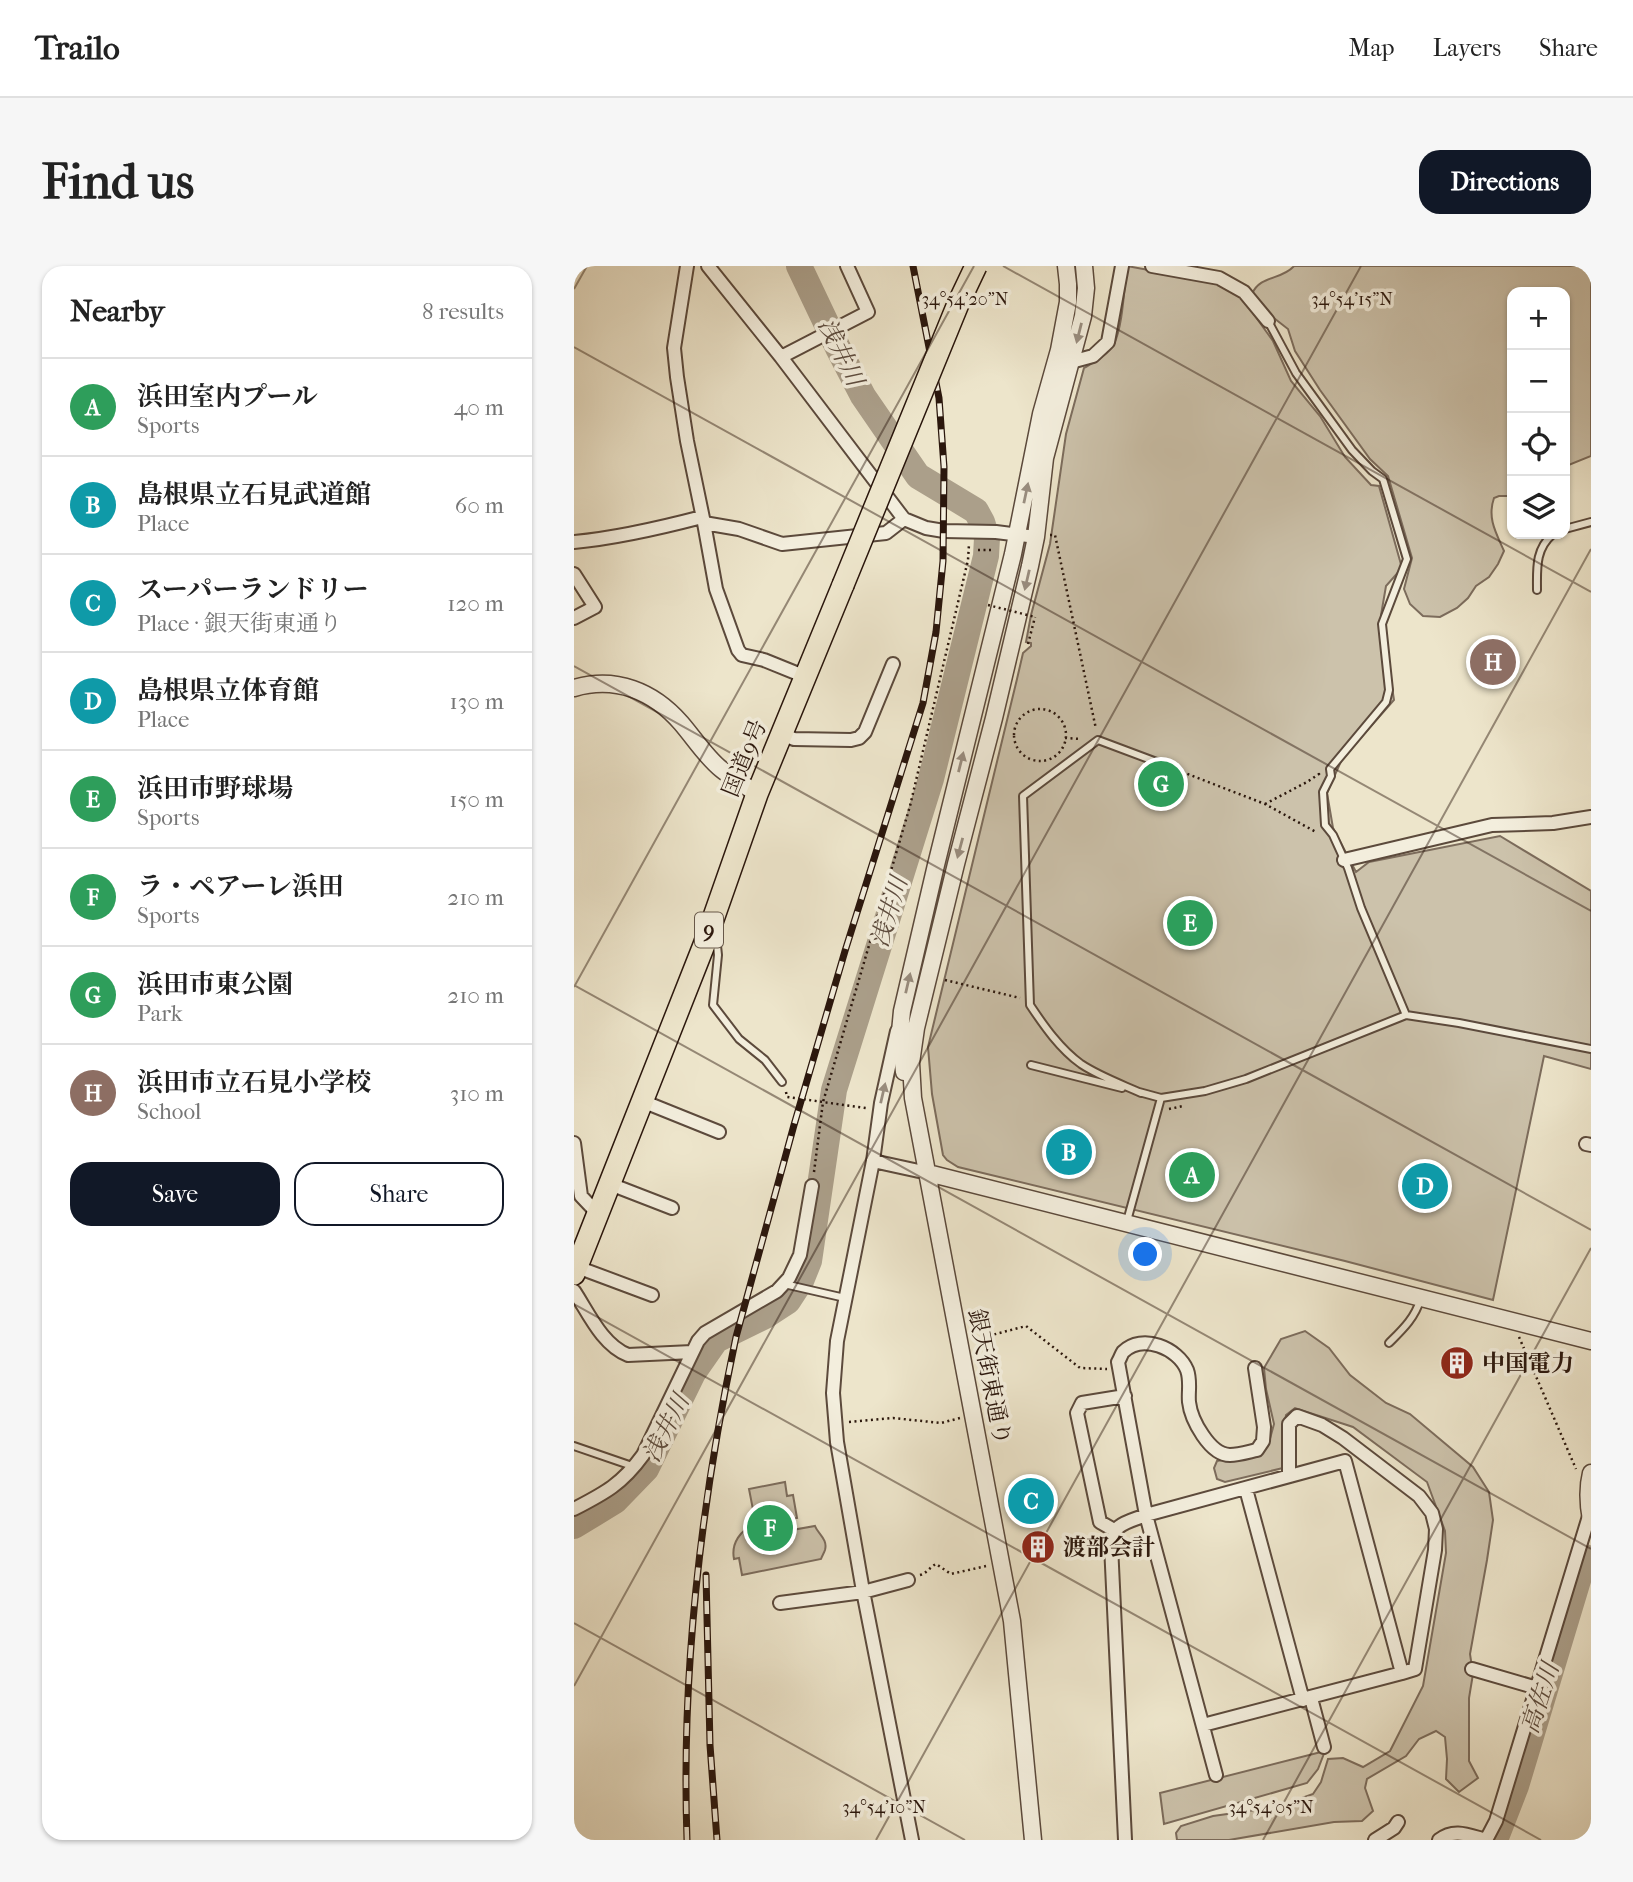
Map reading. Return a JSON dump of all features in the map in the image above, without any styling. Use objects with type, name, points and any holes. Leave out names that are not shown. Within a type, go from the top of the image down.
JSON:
[{"type":"highway","name":"国道9号","points":[[575,1271],[714,917],[757,794],[976,266]]},
{"type":"street","points":[[687,266],[674,348],[687,441],[716,589],[742,655],[764,660],[806,677]]},
{"type":"street","points":[[708,266],[904,519],[926,528],[944,531],[1041,536]]},
{"type":"street","points":[[781,357],[868,312],[847,266]]},
{"type":"street","points":[[912,1840],[863,1592],[837,1442],[833,1392],[836,1341],[873,1161],[880,1110],[902,1011],[1018,534],[1041,414],[1059,350],[1066,317],[1066,266]]},
{"type":"street","points":[[913,1098],[911,1063],[916,1028],[1041,536],[1045,458],[1083,316],[1086,288],[1084,266]]},
{"type":"street","points":[[1071,362],[1093,356],[1108,342],[1122,266]]},
{"type":"street","points":[[1152,266],[1219,278],[1244,292],[1268,321]]},
{"type":"street","points":[[574,542],[611,538],[703,520],[782,544],[886,533],[904,519]]},
{"type":"street","points":[[574,574],[595,607],[574,618]]},
{"type":"street","points":[[782,734],[794,738],[859,738],[865,732],[893,664]]},
{"type":"street","points":[[574,688],[614,683],[628,686],[657,700],[679,720],[719,768],[757,794]]},
{"type":"street","points":[[1344,860],[1492,825],[1553,823],[1591,817]]},
{"type":"street","points":[[902,1011],[900,1032],[904,1071],[913,1098]]},
{"type":"street","name":"銀天街東通り","points":[[913,1098],[1012,1621],[1033,1840]]},
{"type":"street","points":[[642,1101],[719,1132]]},
{"type":"street","points":[[574,1143],[582,1196],[598,1214]]},
{"type":"street","points":[[873,1161],[1591,1341]]},
{"type":"street","points":[[610,1184],[672,1209]]},
{"type":"street","points":[[574,1509],[608,1491],[635,1467],[692,1352],[705,1333],[786,1285],[800,1255],[812,1185]]},
{"type":"street","points":[[575,1271],[652,1295]]},
{"type":"street","points":[[574,1291],[604,1336],[621,1352],[628,1355],[692,1352]]},
{"type":"street","points":[[1216,1775],[1146,1515],[1118,1362],[1124,1352],[1144,1344],[1165,1348],[1179,1357],[1189,1379],[1189,1404],[1193,1419],[1213,1447],[1229,1455],[1257,1450],[1263,1441],[1264,1427],[1255,1368]]},
{"type":"street","points":[[1114,1530],[1100,1522],[1077,1413],[1082,1403],[1125,1396]]},
{"type":"street","points":[[1203,1725],[1415,1669],[1435,1550],[1436,1529],[1432,1513],[1419,1496],[1343,1438],[1322,1425],[1297,1416],[1289,1424],[1289,1476]]},
{"type":"street","points":[[1125,1840],[1111,1545],[1114,1530],[1146,1515],[1365,1455]]},
{"type":"street","points":[[1345,1461],[1402,1673]]},
{"type":"street","points":[[1439,1840],[1458,1832],[1486,1840],[1496,1821],[1590,1517],[1585,1472]]},
{"type":"street","points":[[1246,1489],[1307,1699],[1324,1747]]},
{"type":"street","points":[[780,1603],[863,1592],[908,1580]]},
{"type":"street","points":[[1472,1669],[1537,1688]]},
{"type":"street","points":[[1375,1840],[1394,1828],[1398,1822]]},
{"type":"lane","points":[[1268,321],[1296,373],[1352,450],[1383,480],[1407,559],[1382,624],[1389,690],[1386,702],[1330,769],[1331,776],[1323,792],[1325,825],[1333,835],[1348,868],[1361,908],[1406,1015]]},
{"type":"lane","points":[[1570,528],[1591,522]]},
{"type":"lane","points":[[1537,590],[1538,558],[1548,539]]},
{"type":"lane","points":[[1141,1093],[1100,1075],[1079,1062],[1045,1027],[1030,1005],[1023,796],[1098,740],[1162,764]]},
{"type":"lane","points":[[714,917],[718,954],[713,1005],[739,1039],[765,1060],[782,1082]]},
{"type":"lane","points":[[1031,1065],[1161,1098],[1205,1091],[1246,1079],[1406,1015],[1591,1049]]},
{"type":"lane","points":[[1127,1223],[1161,1098]]},
{"type":"lane","points":[[786,1285],[845,1298]]},
{"type":"lane","points":[[1389,1343],[1408,1324],[1421,1297]]},
{"type":"lane","points":[[574,1447],[635,1467]]},
{"type":"path","points":[[812,1185],[824,1103],[910,806],[973,531]]},
{"type":"path","points":[[1041,536],[1055,535],[1098,740]]},
{"type":"path","points":[[978,550],[993,550]]},
{"type":"path","points":[[988,605],[1035,617],[1029,642]]},
{"type":"path","points":[[1048,710],[1062,721],[1065,738],[1057,754],[1050,758],[1041,761],[1032,759],[1018,750],[1015,743],[1015,726],[1025,713],[1048,710]]},
{"type":"path","points":[[1162,764],[1265,804],[1323,836]]},
{"type":"path","points":[[1265,804],[1319,774],[1318,785]]},
{"type":"path","points":[[938,978],[1030,1000]]},
{"type":"path","points":[[782,1082],[788,1097],[880,1110]]},
{"type":"path","points":[[1165,1110],[1186,1106]]},
{"type":"path","points":[[973,1340],[1026,1326],[1080,1368],[1119,1369]]},
{"type":"path","points":[[1519,1333],[1576,1470],[1585,1472]]},
{"type":"path","points":[[836,1424],[893,1418],[941,1423],[960,1418]]},
{"type":"path","points":[[908,1580],[927,1573],[936,1564],[951,1574],[989,1565]]},
{"type":"shaded area","points":[[1127,266],[1219,283],[1240,295],[1273,341],[1291,381],[1320,416],[1345,457],[1371,485],[1379,486],[1402,568],[1386,586],[1381,615],[1394,700],[1342,759],[1327,793],[1333,828],[1356,872],[1369,862],[1500,836],[1591,891],[1591,1069],[1544,1056],[1493,1300],[1345,1261],[958,1167],[943,1155],[932,1094],[928,1047],[1023,653],[1031,646],[1031,643],[1026,642],[1050,544],[1066,434],[1084,368],[1108,352],[1117,336]]},
{"type":"shaded area","points":[[1294,266],[1591,266],[1591,456],[1570,464],[1570,287],[1507,287],[1507,496],[1494,498],[1491,512],[1493,525],[1504,551],[1489,577],[1476,586],[1457,608],[1440,617],[1423,616],[1410,604],[1404,589],[1412,558],[1388,476],[1370,459],[1320,390],[1295,351],[1288,329],[1257,305],[1252,294],[1266,280]]},
{"type":"shaded area","points":[[1305,1331],[1329,1348],[1350,1375],[1386,1403],[1410,1414],[1473,1467],[1489,1492],[1493,1520],[1470,1654],[1473,1674],[1469,1698],[1469,1761],[1478,1778],[1459,1792],[1446,1779],[1445,1737],[1436,1731],[1419,1739],[1406,1756],[1367,1779],[1365,1788],[1373,1811],[1362,1821],[1334,1822],[1229,1840],[1177,1840],[1176,1833],[1181,1826],[1213,1816],[1277,1807],[1313,1794],[1321,1782],[1328,1759],[1343,1758],[1363,1767],[1390,1751],[1423,1686],[1446,1553],[1445,1531],[1427,1482],[1353,1427],[1295,1408],[1286,1415],[1282,1442],[1283,1468],[1225,1482],[1217,1479],[1214,1468],[1217,1461],[1262,1453],[1268,1446],[1274,1424],[1264,1368],[1281,1339]]},
{"type":"shaded area","points":[[785,1482],[787,1496],[793,1495],[797,1518],[790,1519],[792,1530],[815,1526],[825,1543],[821,1559],[742,1575],[739,1558],[734,1559],[733,1553],[741,1534],[756,1525],[749,1489]]},
{"type":"shaded area","points":[[1325,1751],[1318,1769],[1307,1783],[1164,1824],[1160,1793]]},
{"type":"waterway","name":"浅井川","points":[[574,1526],[615,1501],[646,1469],[693,1373],[716,1340],[765,1316],[788,1301],[801,1281],[809,1261],[834,1090],[931,779],[986,556],[987,538],[976,511],[918,476],[863,396],[799,266]]},
{"type":"waterway","name":"高佐川","points":[[1495,1840],[1516,1786],[1585,1557]]},
{"type":"railway","points":[[687,1840],[687,1713],[696,1587],[713,1461],[736,1337],[845,951],[923,703],[936,632],[943,561],[944,467],[939,398],[913,266]]},
{"type":"railway","points":[[706,1575],[710,1745],[717,1840]]},
{"type":"place","name":"浜田市立石見小学校","points":[[1493,662]]},
{"type":"place","name":"浜田市東公園","points":[[1161,784]]},
{"type":"place","name":"浜田市野球場","points":[[1190,923]]},
{"type":"place","name":"島根県立石見武道館","points":[[1069,1152]]},
{"type":"place","name":"浜田室内プール","points":[[1192,1175]]},
{"type":"place","name":"島根県立体育館","points":[[1425,1186]]},
{"type":"place","name":"中国電力","points":[[1457,1363]]},
{"type":"place","name":"スーパーランドリー","points":[[1031,1501]]},
{"type":"place","name":"ラ・ペアーレ浜田","points":[[770,1528]]},
{"type":"place","name":"渡部会計","points":[[1038,1547]]}]
